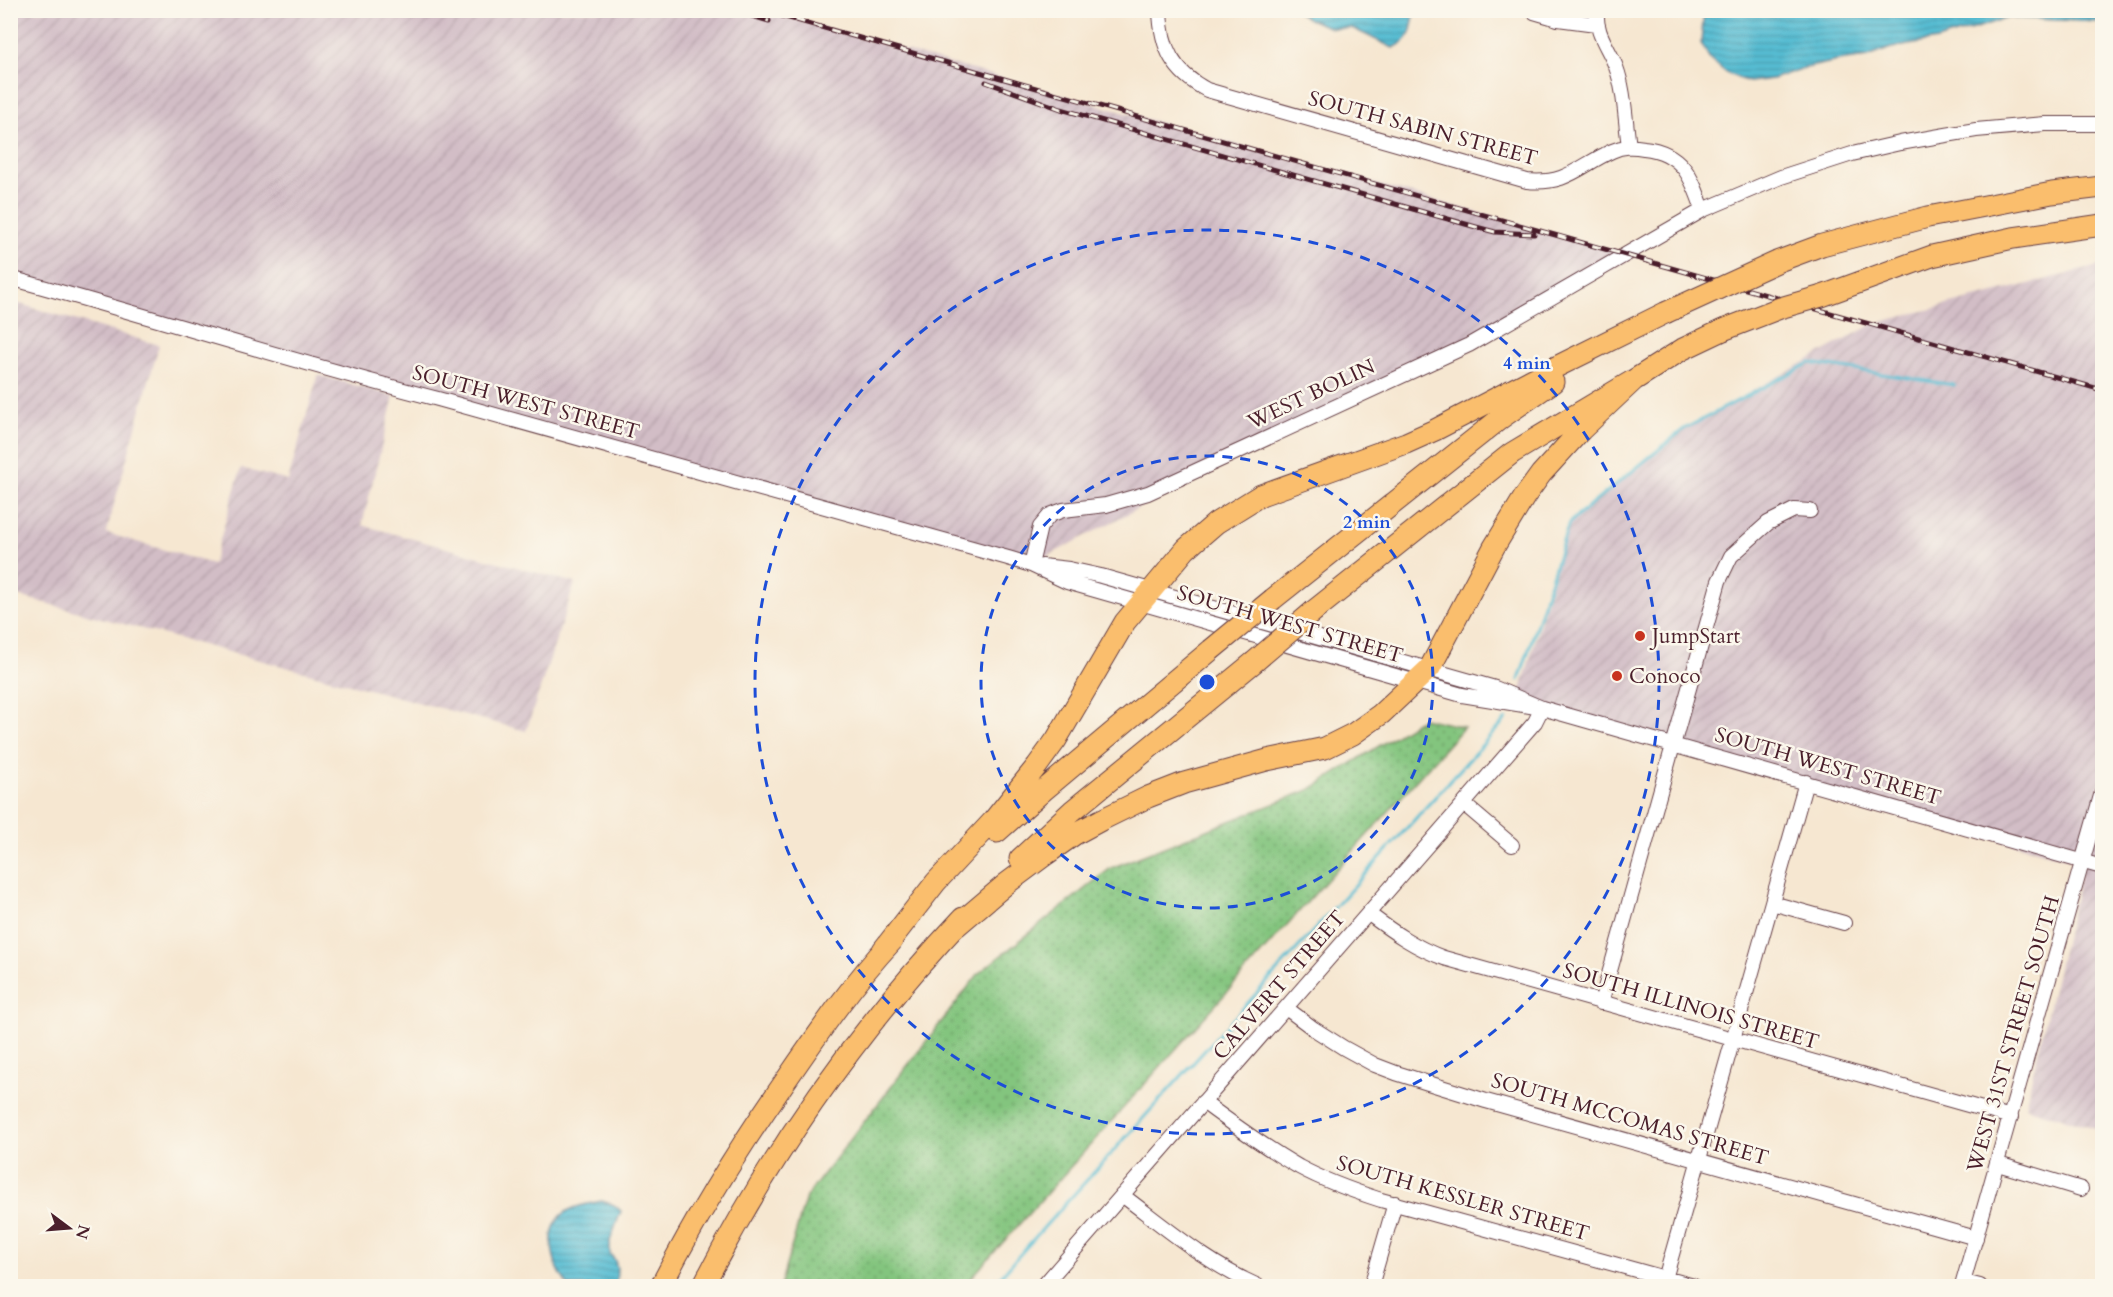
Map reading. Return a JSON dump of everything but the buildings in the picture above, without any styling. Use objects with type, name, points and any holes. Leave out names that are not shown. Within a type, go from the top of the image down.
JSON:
[{"type":"highway","points":[[661,1287],[694,1225],[756,1123],[839,1004],[936,882],[993,821],[1037,766],[1056,740],[1125,622],[1186,549],[1216,523],[1261,495],[1406,443],[1665,313],[1779,261],[1822,245],[1928,218],[2052,192],[2103,187]]},
{"type":"highway","points":[[703,1287],[749,1202],[805,1113],[867,1028],[902,985],[1017,862],[1072,811],[1315,610],[1512,453],[1683,349],[1723,330],[1780,308],[1822,296],[1932,256],[2013,237],[2103,225]]},
{"type":"highway","points":[[883,950],[971,856],[1007,823],[1211,650],[1501,418],[1610,342]]},
{"type":"highway","points":[[953,929],[1014,878],[1075,834],[1101,820],[1184,783],[1267,760],[1325,748],[1353,735],[1367,725],[1424,675],[1494,547],[1525,496],[1555,456],[1634,380]]},
{"type":"street","name":"SOUTH SABIN STREET","points":[[1160,10],[1163,41],[1175,66],[1184,76],[1207,90],[1527,181],[1551,181],[1574,174],[1612,151],[1629,146]]},
{"type":"street","points":[[1534,12],[1558,19],[1596,17],[1620,80],[1629,146],[1661,151],[1677,160],[1691,178],[1703,210]]},
{"type":"street","name":"WEST BOLIN","points":[[1031,565],[1040,527],[1050,515],[1063,510],[1106,506],[1148,493],[1469,345],[1703,210],[1781,177],[1852,154],[1900,143],[1999,128],[2064,123],[2103,124]]},
{"type":"street","name":"SOUTH WEST STREET","points":[[10,278],[355,378],[1031,565],[1069,569],[1146,597],[1424,675],[1462,695],[1542,708],[2103,867]]},
{"type":"street","points":[[1601,1003],[1719,580],[1731,556],[1768,523],[1794,510],[1810,511]]},
{"type":"street","name":"CALVERT STREET","points":[[1043,1287],[1465,806],[1535,722],[1542,708]]},
{"type":"street","points":[[1665,1282],[1806,782]]},
{"type":"street","name":"WEST 31ST STREET SOUTH","points":[[1963,1284],[2103,792]]},
{"type":"street","points":[[1465,806],[1512,845]]},
{"type":"street","points":[[1772,903],[1844,923]]},
{"type":"street","name":"SOUTH ILLINOIS STREET","points":[[1369,914],[1402,938],[1434,954],[2010,1117]]},
{"type":"street","name":"SOUTH MCCOMAS STREET","points":[[1286,1008],[1322,1034],[1385,1070],[1486,1101],[1976,1238]]},
{"type":"street","name":"SOUTH KESSLER STREET","points":[[1203,1102],[1300,1167],[1344,1187],[1665,1282],[1694,1287]]},
{"type":"street","points":[[1998,1164],[2081,1189]]},
{"type":"street","points":[[1122,1195],[1208,1258],[1258,1287]]},
{"type":"street","points":[[1371,1287],[1395,1203]]},
{"type":"street","points":[[1963,1284],[1980,1287]]},
{"type":"shaded area","points":[[10,11],[764,11],[1635,257],[1289,428],[1031,565],[11,280]]},
{"type":"shaded area","points":[[2102,265],[2102,1130],[2025,1107],[2083,863],[1517,704],[1569,523],[1684,429],[1873,324]]},
{"type":"shaded area","points":[[10,301],[159,345],[106,533],[213,564],[241,468],[288,481],[318,375],[394,396],[362,525],[575,583],[526,731],[11,594]]},
{"type":"green space","points":[[1423,718],[1464,727],[964,1286],[780,1286],[806,1197],[979,973],[1111,868],[1311,789]]},
{"type":"water","points":[[1415,10],[1408,37],[1393,48],[1352,28],[1331,28],[1296,11]]},
{"type":"water","points":[[2102,10],[2102,22],[2008,18],[1937,40],[1891,48],[1868,57],[1837,61],[1801,69],[1772,79],[1749,82],[1728,74],[1710,59],[1701,43],[1704,11]]},
{"type":"water","points":[[602,1201],[614,1205],[621,1211],[610,1241],[610,1254],[615,1260],[617,1269],[616,1286],[569,1286],[554,1258],[552,1236],[555,1226],[560,1217],[569,1210]]},
{"type":"waterway","points":[[1519,680],[1569,523],[1684,429],[1810,363],[1954,385]]},
{"type":"waterway","points":[[992,1286],[1506,719]]},
{"type":"railway","points":[[732,10],[769,21]]},
{"type":"railway","points":[[761,10],[2102,390]]},
{"type":"railway","points":[[986,82],[1061,109],[1476,227],[1495,232],[1534,234]]},
{"type":"place","name":"JumpStart","points":[[1640,636]]},
{"type":"place","name":"Conoco","points":[[1617,676]]}]
